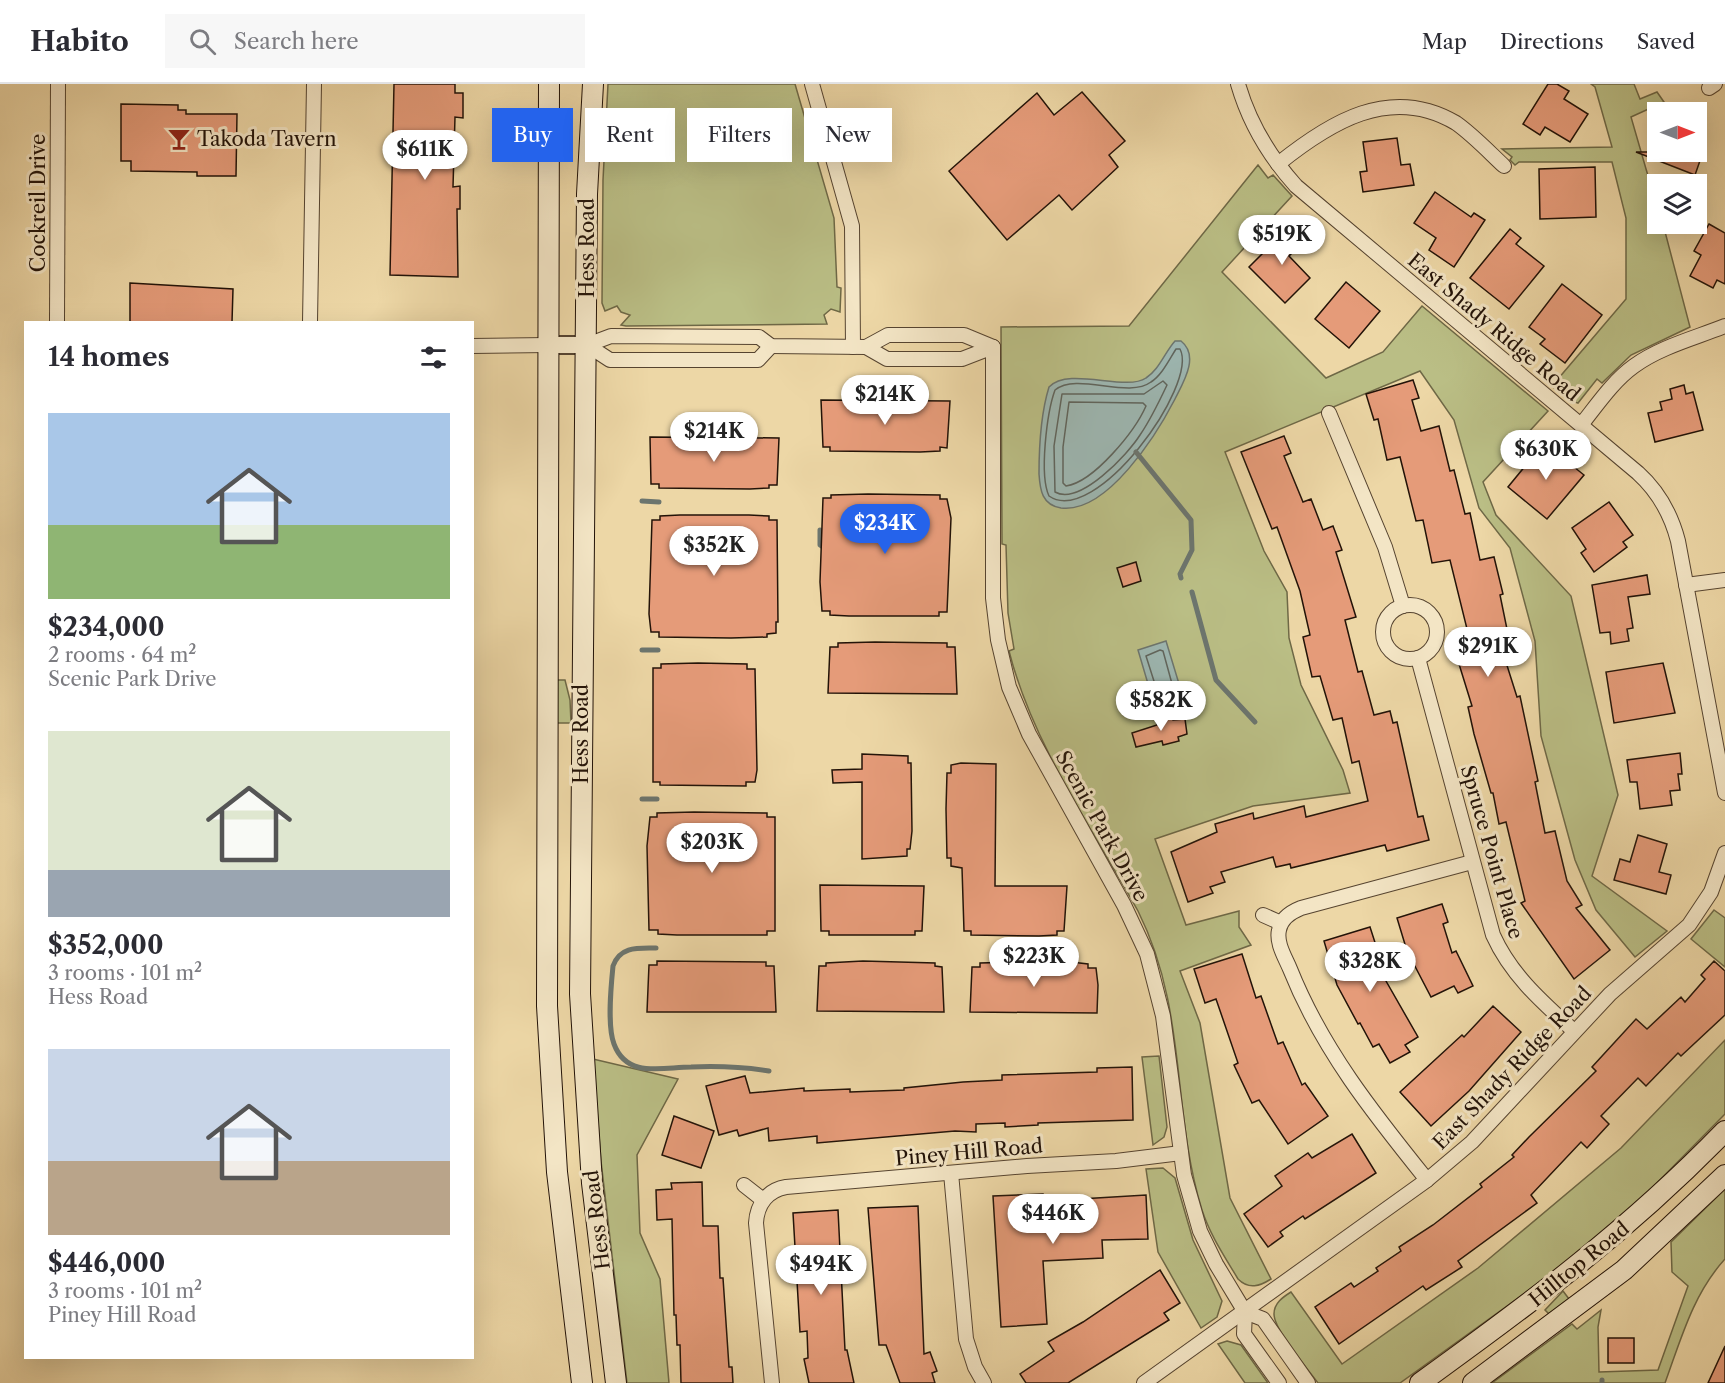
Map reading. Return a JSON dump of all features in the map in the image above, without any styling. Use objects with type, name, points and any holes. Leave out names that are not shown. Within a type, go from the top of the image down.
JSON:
[{"type":"main road","name":"Hess Road","points":[[549,84],[547,1027],[558,1187],[582,1383]]},
{"type":"main road","name":"Hess Road","points":[[593,84],[587,194],[586,548],[581,679],[580,994],[592,1183],[616,1383]]},
{"type":"main road","name":"Hilltop Road","points":[[1420,1383],[1593,1255],[1668,1188],[1725,1131]]},
{"type":"main road","name":"Hilltop Road","points":[[1473,1383],[1624,1270],[1725,1175]]},
{"type":"street","name":"Cockreil Drive","points":[[57,321],[58,84]]},
{"type":"street","points":[[310,321],[314,84]]},
{"type":"street","points":[[812,84],[852,226],[860,347]]},
{"type":"street","name":"East Shady Ridge Road","points":[[1238,84],[1252,122],[1278,164],[1310,199],[1581,425],[1643,478],[1659,496],[1676,534],[1725,793]]},
{"type":"street","points":[[1278,164],[1339,118],[1363,109],[1394,105],[1422,108],[1445,116],[1459,125],[1504,166]]},
{"type":"street","points":[[1581,425],[1618,381],[1635,365],[1725,326]]},
{"type":"street","points":[[860,347],[888,335],[964,335],[993,347]]},
{"type":"street","points":[[474,346],[587,345],[611,336],[759,337],[771,346],[860,347],[887,359],[962,359],[993,347]]},
{"type":"street","points":[[587,345],[610,360],[758,360],[771,346]]},
{"type":"street","name":"Scenic Park Drive","points":[[993,347],[993,585],[1002,660],[1025,726],[1124,905],[1147,954],[1163,1016],[1188,1195],[1200,1231],[1216,1264],[1245,1312],[1244,1334],[1279,1383]]},
{"type":"street","points":[[1329,413],[1385,547],[1403,606]]},
{"type":"street","points":[[1686,585],[1725,580]]},
{"type":"street","points":[[1403,606],[1423,609],[1436,625],[1433,645],[1418,658],[1398,657],[1384,642],[1385,622],[1390,614],[1403,606]]},
{"type":"street","name":"Spruce Point Place","points":[[1418,658],[1491,929],[1505,958],[1530,990],[1574,1031]]},
{"type":"street","name":"East Shady Ridge Road","points":[[1144,1383],[1427,1180],[1479,1135],[1614,989],[1689,925],[1711,892],[1725,853]]},
{"type":"street","points":[[1427,1180],[1359,1095],[1323,1040],[1281,947],[1278,934],[1281,923],[1300,908],[1472,862]]},
{"type":"street","points":[[1263,915],[1281,923]]},
{"type":"street","name":"Piney Hill Road","points":[[763,1200],[782,1188],[1111,1162],[1181,1153]]},
{"type":"street","points":[[951,1173],[966,1339],[975,1367],[984,1383]]},
{"type":"street","points":[[744,1185],[763,1200],[756,1223],[772,1383]]},
{"type":"street","name":"Scenic Park Drive","points":[[1245,1312],[1263,1319],[1308,1383]]},
{"type":"green space","points":[[608,84],[795,84],[804,115],[804,162],[818,162],[834,218],[837,287],[841,288],[840,312],[831,309],[824,315],[827,324],[621,325],[630,315],[621,312],[617,306],[605,311],[602,303],[604,162],[675,162],[675,108],[607,108]]},
{"type":"green space","points":[[1591,84],[1634,84],[1640,99],[1657,92],[1664,102],[1647,102],[1647,110],[1631,117],[1647,174],[1647,234],[1666,234],[1690,327],[1631,355],[1602,383],[1597,379],[1578,403],[1567,399],[1552,386],[1626,299],[1626,218],[1612,162],[1519,162],[1515,165],[1510,160],[1512,157],[1502,149],[1612,147],[1595,87]]},
{"type":"green space","points":[[1258,165],[1268,178],[1273,175],[1292,196],[1222,272],[1326,378],[1383,352],[1422,306],[1548,411],[1483,482],[1496,515],[1571,596],[1618,795],[1592,876],[1667,931],[1635,957],[1596,910],[1575,860],[1541,736],[1535,641],[1510,548],[1479,508],[1454,420],[1420,371],[1225,452],[1264,551],[1287,592],[1289,638],[1301,685],[1343,770],[1350,793],[1253,806],[1155,839],[1186,925],[1239,911],[1239,927],[1251,945],[1180,971],[1200,1023],[1230,1198],[1271,1279],[1263,1284],[1250,1286],[1238,1279],[1213,1237],[1202,1210],[1192,1172],[1186,1135],[1172,1023],[1165,986],[1154,948],[1138,911],[1048,752],[1019,685],[1009,651],[1014,649],[1008,613],[1006,545],[1002,544],[1001,327],[1129,326]]},
{"type":"green space","points":[[557,680],[565,680],[570,700],[571,723],[557,723]]},
{"type":"green space","points":[[1714,910],[1725,918],[1725,967],[1691,939]]},
{"type":"green space","points":[[1725,1040],[1725,1114],[1647,1193],[1598,1237],[1539,1283],[1400,1383],[1318,1383],[1285,1339],[1275,1321],[1274,1310],[1282,1298],[1291,1292],[1342,1364],[1478,1268],[1621,1148]]},
{"type":"green space","points":[[1159,1056],[1167,1127],[1164,1137],[1153,1145],[1142,1057]]},
{"type":"green space","points":[[593,1059],[678,1079],[637,1155],[640,1233],[660,1279],[669,1383],[627,1383],[601,1161]]},
{"type":"green space","points":[[1163,1168],[1175,1178],[1193,1240],[1222,1301],[1217,1317],[1201,1328],[1158,1252],[1146,1169]]},
{"type":"green space","points":[[1725,1189],[1725,1259],[1696,1302],[1665,1383],[1492,1383],[1572,1324],[1577,1329],[1601,1310],[1598,1327],[1599,1372],[1658,1370],[1688,1286],[1672,1272],[1671,1242]]},
{"type":"green space","points":[[1563,1291],[1569,1299],[1550,1315],[1545,1310]]},
{"type":"green space","points":[[1227,1341],[1241,1345],[1268,1383],[1245,1383],[1218,1344]]},
{"type":"water","points":[[1175,341],[1181,341],[1187,347],[1190,362],[1188,370],[1167,414],[1143,450],[1113,485],[1096,498],[1078,506],[1061,508],[1050,504],[1041,491],[1039,474],[1041,430],[1049,387],[1058,381],[1070,379],[1137,382],[1151,375]]},
{"type":"water","points":[[1166,641],[1183,697],[1147,707],[1144,696],[1151,694],[1138,650]]},
{"type":"building","points":[[394,84],[455,84],[455,93],[463,93],[463,118],[455,117],[453,187],[460,186],[460,209],[457,209],[458,277],[390,275]]},
{"type":"building","points":[[1548,84],[1557,84],[1569,91],[1564,99],[1588,114],[1570,142],[1545,127],[1540,135],[1523,124]]},
{"type":"building","points":[[1082,92],[1125,141],[1109,155],[1118,167],[1072,210],[1059,195],[1007,240],[949,171],[1037,93],[1054,115]]},
{"type":"building","name":"Takoda Tavern","points":[[121,104],[178,105],[178,110],[186,110],[186,114],[237,114],[236,176],[197,176],[197,172],[131,171],[131,161],[121,161]]},
{"type":"building","points":[[1397,138],[1401,165],[1410,164],[1414,185],[1363,192],[1360,172],[1367,171],[1363,142]]},
{"type":"building","points":[[1636,152],[1647,152],[1647,156]]},
{"type":"building","points":[[1662,162],[1700,162],[1695,174]]},
{"type":"building","points":[[1595,167],[1596,217],[1540,219],[1539,169]]},
{"type":"building","points":[[1435,192],[1471,217],[1474,213],[1485,220],[1454,267],[1429,250],[1436,238],[1414,223]]},
{"type":"building","points":[[1709,224],[1725,233],[1725,284],[1717,280],[1713,288],[1690,276],[1701,255],[1694,251],[1703,234],[1707,234]]},
{"type":"building","points":[[1291,225],[1305,240],[1289,256],[1310,278],[1285,303],[1249,267]]},
{"type":"building","points":[[1510,229],[1521,238],[1516,244],[1544,266],[1509,309],[1470,278]]},
{"type":"building","points":[[1346,282],[1380,311],[1349,348],[1315,319]]},
{"type":"building","points":[[130,283],[233,289],[232,321],[130,321]]},
{"type":"building","points":[[1562,284],[1602,315],[1565,363],[1540,344],[1545,339],[1529,327]]},
{"type":"building","points":[[1413,380],[1419,398],[1412,400],[1421,431],[1439,426],[1450,471],[1454,470],[1465,514],[1470,513],[1480,560],[1494,557],[1503,594],[1500,595],[1508,634],[1498,637],[1517,697],[1520,696],[1538,781],[1535,782],[1545,833],[1555,831],[1567,881],[1582,905],[1576,908],[1610,950],[1574,979],[1521,903],[1525,901],[1506,822],[1499,824],[1493,793],[1491,793],[1474,734],[1468,707],[1472,706],[1459,664],[1481,658],[1474,628],[1467,629],[1450,560],[1432,563],[1423,520],[1416,521],[1400,457],[1387,460],[1378,419],[1374,420],[1366,394]]},
{"type":"building","points":[[1684,385],[1686,394],[1693,392],[1703,430],[1655,442],[1648,413],[1662,410],[1660,402],[1672,399],[1670,389]]},
{"type":"building","points":[[821,400],[950,401],[947,448],[940,447],[940,451],[920,452],[830,451],[830,447],[823,447]]},
{"type":"building","points":[[1284,436],[1291,453],[1284,456],[1303,502],[1311,499],[1323,530],[1333,526],[1342,550],[1336,552],[1356,617],[1345,620],[1358,672],[1362,671],[1374,715],[1390,711],[1393,723],[1397,722],[1418,817],[1423,816],[1429,840],[1387,851],[1385,845],[1291,868],[1290,864],[1276,867],[1273,857],[1221,872],[1225,882],[1210,887],[1213,893],[1188,902],[1171,852],[1217,832],[1215,824],[1253,813],[1254,819],[1304,806],[1306,817],[1368,801],[1359,761],[1352,763],[1342,718],[1333,720],[1320,676],[1312,677],[1303,637],[1310,635],[1300,591],[1277,527],[1272,529],[1241,452]]},
{"type":"building","points":[[650,437],[779,438],[777,485],[750,489],[659,488],[659,484],[651,484]]},
{"type":"building","points":[[1544,443],[1584,475],[1547,519],[1508,487]]},
{"type":"building","points":[[831,495],[940,495],[940,499],[947,499],[951,518],[947,612],[939,612],[939,616],[849,616],[830,615],[830,611],[822,611],[820,582],[823,498],[831,498]]},
{"type":"building","points":[[1609,502],[1633,535],[1623,542],[1627,547],[1594,572],[1581,553],[1586,549],[1572,528]]},
{"type":"building","points":[[660,516],[769,516],[769,520],[777,520],[778,622],[776,622],[776,633],[767,634],[767,637],[731,638],[659,637],[659,632],[651,632],[649,614],[652,520],[660,520]]},
{"type":"building","points":[[1136,562],[1141,581],[1123,587],[1117,568]]},
{"type":"building","points":[[1647,575],[1650,594],[1628,597],[1633,628],[1627,629],[1629,641],[1611,644],[1610,632],[1600,633],[1592,585]]},
{"type":"building","points":[[838,643],[947,643],[947,647],[955,647],[957,694],[828,693],[830,647],[838,647]]},
{"type":"building","points":[[1663,663],[1675,713],[1614,723],[1606,672]]},
{"type":"building","points":[[661,664],[747,664],[747,669],[755,669],[757,770],[755,782],[746,782],[746,786],[660,785],[660,782],[653,782],[653,668],[661,668]]},
{"type":"building","points":[[1171,715],[1173,720],[1185,719],[1187,734],[1178,737],[1179,741],[1163,745],[1162,741],[1136,747],[1132,733],[1157,725],[1156,720]]},
{"type":"building","points":[[1680,753],[1682,774],[1678,774],[1680,790],[1670,791],[1672,805],[1640,809],[1637,782],[1630,782],[1627,760]]},
{"type":"building","points":[[862,754],[908,756],[908,763],[911,763],[912,831],[907,856],[862,859],[862,782],[833,783],[832,770],[862,769]]},
{"type":"building","points":[[996,764],[995,886],[1067,886],[1064,931],[1057,931],[1057,935],[1039,936],[971,935],[971,931],[964,931],[962,868],[951,866],[951,858],[947,858],[946,809],[947,773],[951,773],[951,765]]},
{"type":"building","points":[[657,813],[767,813],[767,817],[775,817],[775,931],[767,931],[767,935],[677,935],[658,934],[658,930],[649,930],[647,846],[650,817],[657,817]]},
{"type":"building","points":[[1638,835],[1667,844],[1659,872],[1671,875],[1666,894],[1614,880],[1620,859],[1630,862]]},
{"type":"building","points":[[820,885],[924,886],[922,931],[915,931],[915,935],[829,935],[829,931],[821,931]]},
{"type":"building","points":[[1442,904],[1448,922],[1443,924],[1452,953],[1456,951],[1473,986],[1458,993],[1454,986],[1431,997],[1407,951],[1397,918]]},
{"type":"building","points":[[1370,927],[1380,958],[1374,960],[1418,1037],[1405,1045],[1410,1052],[1390,1063],[1379,1044],[1373,1047],[1360,1023],[1358,1024],[1337,985],[1324,941]]},
{"type":"building","points":[[1242,954],[1256,998],[1261,996],[1278,1044],[1283,1042],[1302,1085],[1305,1083],[1328,1116],[1288,1144],[1259,1100],[1252,1103],[1234,1065],[1238,1063],[1216,999],[1205,1003],[1194,969]]},
{"type":"building","points":[[657,961],[766,962],[766,966],[774,966],[776,1012],[647,1012],[649,965],[657,965]]},
{"type":"building","points":[[863,961],[935,963],[935,966],[942,967],[944,1012],[817,1011],[819,966],[826,966],[826,963]]},
{"type":"building","points":[[1714,961],[1725,971],[1725,1015],[1681,1056],[1678,1053],[1646,1086],[1638,1078],[1601,1116],[1609,1124],[1587,1148],[1581,1142],[1531,1195],[1537,1203],[1458,1261],[1462,1267],[1426,1290],[1423,1286],[1339,1344],[1315,1307],[1351,1283],[1354,1287],[1378,1271],[1376,1268],[1401,1251],[1399,1247],[1433,1225],[1482,1187],[1480,1184],[1514,1157],[1512,1155],[1529,1137],[1596,1071],[1592,1067],[1636,1019],[1647,1029],[1681,997],[1685,1002],[1705,979],[1701,975]]},
{"type":"building","points":[[1071,962],[1088,964],[1088,968],[1096,968],[1097,1013],[970,1012],[972,967],[980,967],[980,963]]},
{"type":"building","points":[[1493,1006],[1521,1032],[1469,1091],[1431,1126],[1400,1092],[1462,1035],[1464,1037]]},
{"type":"building","points":[[1132,1067],[1133,1120],[1038,1123],[1038,1125],[1005,1127],[1005,1123],[976,1124],[976,1132],[955,1131],[817,1143],[817,1136],[769,1141],[768,1128],[739,1136],[737,1130],[719,1135],[706,1086],[745,1076],[750,1093],[804,1088],[804,1091],[850,1089],[850,1092],[904,1090],[904,1088],[1002,1080],[1002,1075],[1097,1072],[1097,1068]]},
{"type":"building","points":[[674,1116],[714,1131],[701,1168],[662,1155]]},
{"type":"building","points":[[1352,1134],[1376,1173],[1305,1219],[1303,1216],[1280,1232],[1283,1236],[1268,1247],[1244,1214],[1282,1186],[1275,1176],[1308,1153],[1312,1158]]},
{"type":"building","points":[[702,1182],[703,1226],[718,1226],[720,1278],[723,1278],[729,1367],[732,1367],[733,1383],[681,1383],[680,1345],[677,1345],[676,1315],[674,1315],[672,1219],[657,1220],[656,1190],[672,1189],[671,1183]]},
{"type":"building","points":[[1043,1194],[1044,1217],[1080,1216],[1080,1199],[1146,1195],[1148,1239],[1102,1240],[1103,1258],[1043,1261],[1047,1324],[1001,1327],[993,1196]]},
{"type":"building","points":[[918,1206],[924,1354],[930,1352],[937,1371],[932,1373],[935,1383],[900,1383],[886,1345],[879,1345],[868,1208]]},
{"type":"building","points":[[838,1210],[845,1350],[847,1350],[854,1383],[809,1383],[804,1359],[808,1358],[807,1331],[800,1332],[793,1213]]},
{"type":"building","points":[[1160,1270],[1180,1303],[1164,1313],[1169,1320],[1068,1383],[1026,1383],[1020,1374],[1054,1351],[1048,1342],[1083,1322]]},
{"type":"building","points":[[1608,1338],[1634,1338],[1634,1363],[1608,1363]]},
{"type":"building","points":[[1725,1346],[1725,1383],[1708,1383]]},
{"type":"waterway","points":[[1136,452],[1191,520],[1192,550],[1180,574],[1181,578]]},
{"type":"waterway","points":[[642,501],[659,502]]},
{"type":"waterway","points":[[820,530],[820,545],[826,549]]},
{"type":"waterway","points":[[1192,592],[1216,680],[1255,722]]},
{"type":"waterway","points":[[642,650],[658,650]]},
{"type":"waterway","points":[[642,799],[657,799]]},
{"type":"waterway","points":[[656,948],[636,948],[625,952],[616,959],[613,966],[611,1027],[614,1044],[620,1055],[637,1067],[647,1069],[720,1067],[769,1071]]},
{"type":"place","name":"Takoda Tavern","points":[[179,139]]}]
